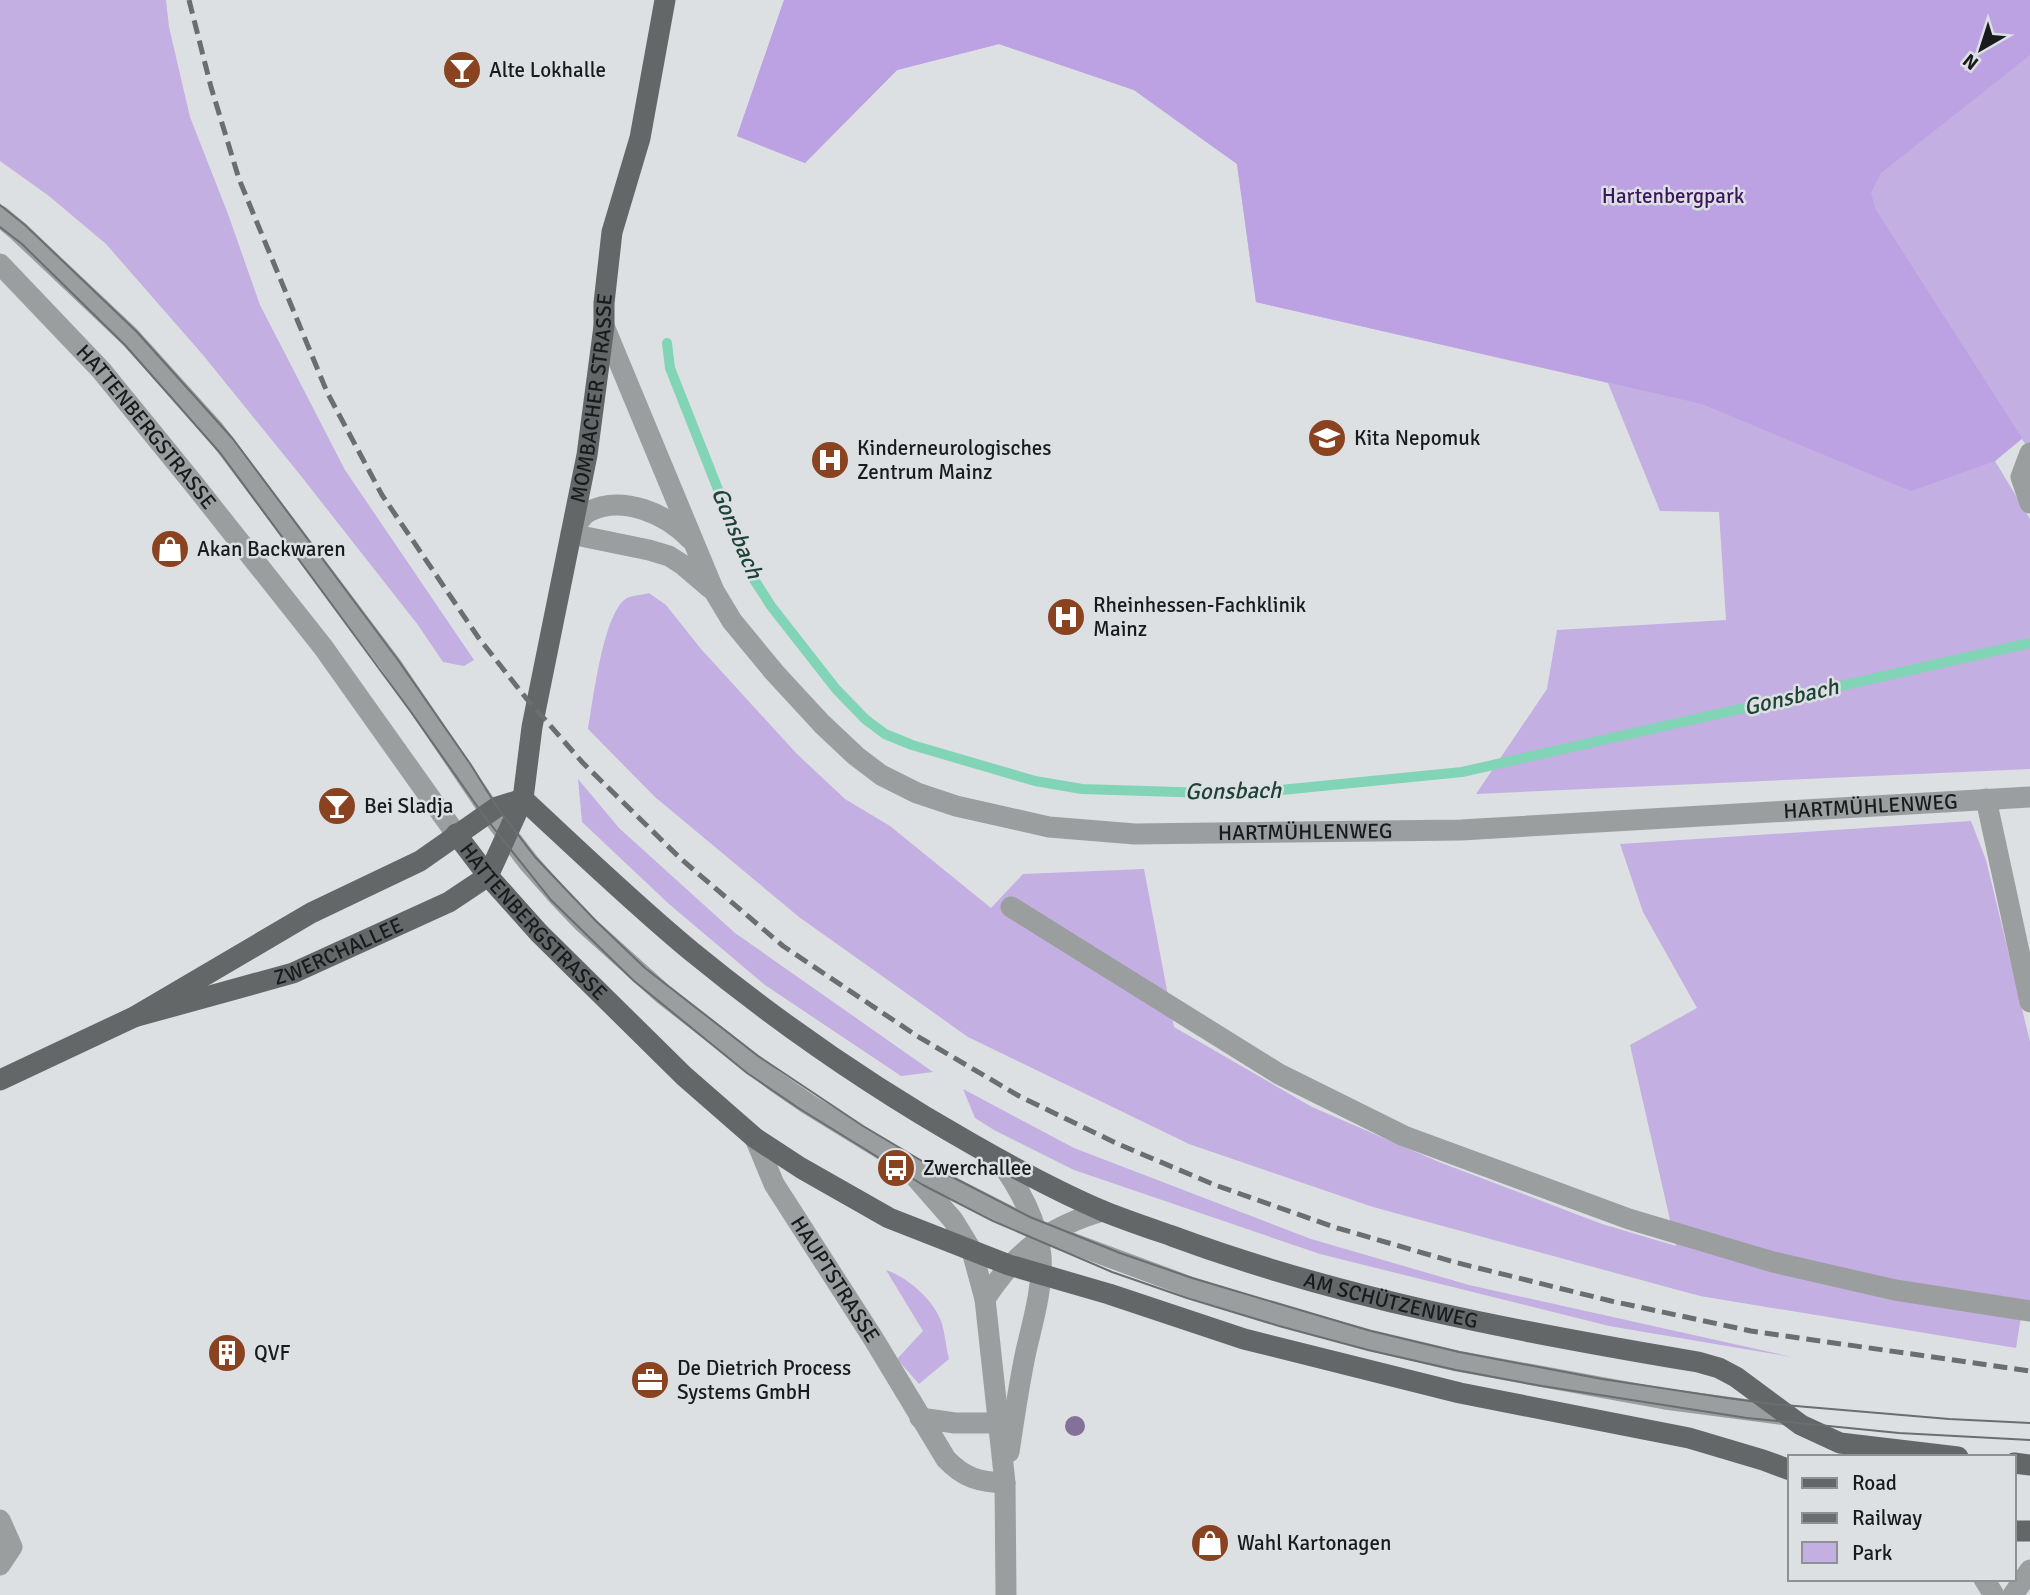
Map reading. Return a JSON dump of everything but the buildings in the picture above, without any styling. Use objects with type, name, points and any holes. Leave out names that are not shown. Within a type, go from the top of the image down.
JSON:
[{"type":"main road","name":"MOMBACHER STRASSE","points":[[506,834],[523,799],[532,727],[587,455],[604,326],[612,232],[640,138],[665,0]]},
{"type":"main road","points":[[490,811],[523,799],[639,906],[741,990],[847,1067],[936,1124],[998,1159]]},
{"type":"main road","name":"ZWERCHALLEE","points":[[0,1080],[134,1017],[311,913],[419,861],[490,811]]},
{"type":"main road","name":"HATTENBERGSTRASSE","points":[[456,834],[488,876],[540,933],[684,1076],[755,1138],[801,1168],[889,1218],[1010,1265],[1040,1273]]},
{"type":"main road","points":[[488,876],[506,834]]},
{"type":"main road","name":"ZWERCHALLEE","points":[[134,1017],[293,973],[449,902],[488,876]]},
{"type":"main road","name":"AM SCHÜTZENWEG","points":[[998,1159],[1104,1211],[1268,1269],[1395,1304],[1560,1339],[1708,1365],[1736,1377],[1810,1430],[1840,1443],[1941,1455]]},
{"type":"main road","points":[[1040,1273],[1244,1339],[1460,1393],[1689,1438],[1788,1469]]},
{"type":"street","name":"HATTENBERGSTRASSE","points":[[0,216],[130,337],[214,430],[391,665],[506,834],[583,922],[663,993],[776,1082],[840,1125],[901,1161],[1040,1234]]},
{"type":"street","name":"HATTENBERGSTRASSE","points":[[0,264],[101,370],[201,492],[323,647],[456,834]]},
{"type":"street","name":"HARTMÜHLENWEG","points":[[604,326],[714,591],[732,621],[774,672],[856,756],[881,775],[917,793],[956,806],[1049,827],[1135,834],[1461,830],[2030,797]]},
{"type":"street","points":[[2030,453],[2021,477],[2030,503]]},
{"type":"street","name":"HARTMÜHLENWEG","points":[[694,543],[670,521],[655,513],[627,507],[603,507],[587,513],[579,520],[571,534],[668,556],[714,591]]},
{"type":"street","name":"HARTMÜHLENWEG","points":[[1986,799],[2030,1002]]},
{"type":"street","points":[[1011,907],[1279,1074],[1404,1136],[1629,1219],[1773,1262],[1895,1290],[2030,1311]]},
{"type":"street","name":"HAUPTSTRASSE","points":[[755,1138],[774,1184],[873,1338],[946,1459],[957,1471],[976,1480],[1005,1483]]},
{"type":"street","points":[[998,1159],[1011,1175],[1040,1234],[1041,1256],[1034,1318],[1014,1419],[1005,1483]]},
{"type":"street","name":"HATTENBERGSTRASSE","points":[[901,1161],[953,1220],[972,1251]]},
{"type":"street","points":[[985,1299],[1010,1265],[1040,1234],[1104,1211]]},
{"type":"street","name":"AM SCHÜTZENWEG","points":[[1040,1234],[1283,1317],[1369,1340],[1457,1361],[1576,1384],[1787,1415]]},
{"type":"street","points":[[972,1251],[985,1299],[1005,1483],[1006,1595]]},
{"type":"street","points":[[920,1418],[955,1423],[998,1423]]},
{"type":"street","name":"AM SCHÜTZENWEG","points":[[1840,1443],[1857,1455]]},
{"type":"street","points":[[0,1520],[12,1547],[0,1565]]},
{"type":"street","points":[[2013,1595],[2030,1570]]},
{"type":"green space","points":[[0,0],[166,0],[169,27],[190,117],[260,305],[345,470],[474,660],[464,666],[443,662],[418,625],[301,476],[203,355],[106,244],[49,196],[0,161]]},
{"type":"green space","name":"Hartenbergpark","points":[[784,0],[2030,0],[2030,452],[2022,439],[1995,461],[2030,519],[2030,769],[1476,794],[1547,689],[1557,630],[1726,620],[1719,512],[1660,511],[1608,383],[1256,302],[1237,164],[1134,90],[999,44],[897,70],[805,163],[737,136]]},
{"type":"green space","name":"Hartenbergpark","points":[[784,0],[2030,0],[2030,55],[1881,173],[1871,193],[1876,210],[2022,438],[1995,461],[1911,491],[1702,404],[1256,302],[1237,164],[1134,90],[999,44],[897,70],[805,163],[737,136]]},
{"type":"green space","points":[[649,593],[666,605],[701,649],[797,754],[845,799],[890,826],[991,908],[1023,874],[1144,869],[1174,1027],[1312,1107],[1439,1162],[1602,1224],[1676,1246],[1630,1045],[1697,1008],[1643,912],[1620,844],[1971,821],[1986,860],[2030,1042],[2030,1303],[2023,1304],[2016,1348],[1700,1296],[1373,1207],[1189,1144],[968,1037],[799,917],[655,797],[588,729],[600,659],[611,621],[627,598]]},
{"type":"green space","points":[[578,779],[619,828],[735,933],[933,1072],[901,1076],[765,985],[669,904],[582,822]]},
{"type":"green space","points":[[963,1089],[1074,1148],[1311,1239],[1469,1285],[1792,1357],[1609,1326],[1320,1254],[1074,1170],[975,1118]]},
{"type":"green space","points":[[886,1270],[918,1290],[932,1305],[942,1326],[949,1359],[919,1384],[897,1359],[923,1331]]},
{"type":"waterway","name":"Gonsbach","points":[[667,343],[670,368],[753,578],[771,606],[836,689],[865,719],[885,734],[912,745],[1035,781],[1082,789],[1241,794],[1462,772],[2030,643]]},
{"type":"tram line","points":[[0,205],[25,225],[137,332],[233,439],[398,660],[497,807],[535,857],[645,968],[758,1056],[863,1126],[927,1164],[1030,1217],[1192,1278],[1371,1331],[1459,1352],[1602,1379],[1727,1398],[1949,1419],[2030,1423]]},
{"type":"tram line","points":[[0,227],[22,244],[125,345],[221,454],[484,816],[551,900],[634,981],[747,1073],[923,1185],[993,1221],[1112,1272],[1187,1298],[1368,1350],[1542,1386],[1747,1418],[1899,1433],[2030,1440]]},
{"type":"railway","points":[[189,0],[211,87],[239,179],[327,392],[382,495],[478,637],[526,698],[583,763],[681,859],[783,946],[917,1036],[1019,1096],[1118,1144],[1215,1185],[1334,1227],[1454,1262],[1611,1301],[1751,1331],[2030,1371]]},
{"type":"place","name":"Alte Lokhalle","points":[[462,70]]},
{"type":"place","name":"Kita Nepomuk","points":[[1327,438]]},
{"type":"place","name":"Kinderneurologisches Zentrum Mainz","points":[[830,460]]},
{"type":"place","name":"Akan Backwaren","points":[[170,549]]},
{"type":"place","name":"Rheinhessen-Fachklinik Mainz","points":[[1066,617]]},
{"type":"place","name":"Bei Sladja","points":[[337,806]]},
{"type":"place","name":"Zwerchallee","points":[[896,1168]]},
{"type":"place","name":"QVF","points":[[227,1353]]},
{"type":"place","name":"De Dietrich Process Systems GmbH","points":[[650,1380]]},
{"type":"place","name":"Wahl Kartonagen","points":[[1210,1543]]}]
